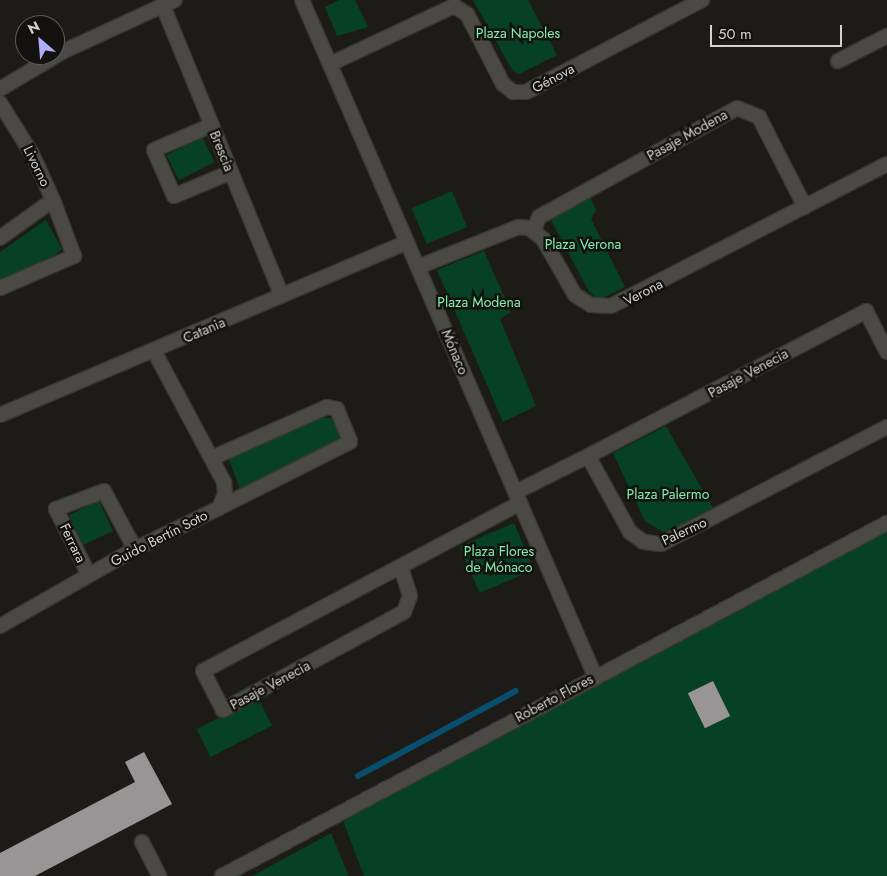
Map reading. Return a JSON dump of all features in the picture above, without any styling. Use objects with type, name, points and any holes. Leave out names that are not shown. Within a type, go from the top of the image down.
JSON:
[{"type":"street","name":"Mónaco","points":[[302,0],[595,676]]},
{"type":"street","name":"Génova","points":[[330,64],[456,3],[467,14],[503,84],[519,93],[696,1]]},
{"type":"street","points":[[0,88],[62,52],[169,3]]},
{"type":"street","name":"Brescia","points":[[169,3],[212,125],[282,296]]},
{"type":"street","points":[[838,61],[886,40]]},
{"type":"street","name":"Livorno","points":[[0,104],[32,154],[53,200],[0,238]]},
{"type":"street","name":"Pasaje Modena","points":[[534,230],[539,217],[737,108],[759,117],[805,207]]},
{"type":"street","points":[[212,125],[154,150],[174,196],[231,172]]},
{"type":"street","name":"Verona","points":[[534,230],[574,295],[591,305],[611,306],[887,164]]},
{"type":"street","points":[[0,288],[74,256],[53,200]]},
{"type":"street","points":[[418,267],[518,227],[534,230]]},
{"type":"street","name":"Catania","points":[[0,415],[154,352],[407,242]]},
{"type":"street","name":"Pasaje Venecia","points":[[588,456],[866,311],[887,352]]},
{"type":"street","name":"Guido Bertín Soto","points":[[0,626],[135,549],[219,508],[225,494],[224,482],[154,352]]},
{"type":"street","points":[[212,458],[327,407],[337,409],[350,442],[219,508]]},
{"type":"street","name":"Palermo","points":[[588,456],[630,532],[644,542],[660,544],[887,427]]},
{"type":"street","points":[[518,498],[588,456]]},
{"type":"street","name":"Ferrara","points":[[89,575],[56,509],[104,491],[135,549]]},
{"type":"street","name":"Pasaje Venecia","points":[[400,568],[410,596],[404,612],[223,710],[203,671],[400,568],[518,498]]},
{"type":"street","name":"Roberto Flores","points":[[222,876],[595,676],[887,523]]},
{"type":"street","points":[[142,842],[159,876]]},
{"type":"green space","points":[[339,0],[355,0],[368,27],[337,36],[325,7]]},
{"type":"green space","name":"Plaza Napoles","points":[[473,0],[528,0],[557,55],[519,74],[513,71]]},
{"type":"green space","points":[[202,137],[215,162],[179,180],[166,155]]},
{"type":"green space","points":[[452,191],[467,227],[427,244],[411,208]]},
{"type":"green space","name":"Plaza Verona","points":[[590,196],[596,210],[591,219],[625,287],[598,300],[588,290],[550,218]]},
{"type":"green space","points":[[46,220],[62,249],[51,258],[0,279],[0,252]]},
{"type":"green space","name":"Plaza Modena","points":[[484,251],[511,312],[500,319],[536,406],[503,422],[437,270]]},
{"type":"green space","points":[[319,418],[332,418],[341,435],[333,446],[241,491],[228,458]]},
{"type":"green space","name":"Plaza Palermo","points":[[666,426],[713,508],[665,533],[645,521],[613,453]]},
{"type":"green space","points":[[99,501],[113,531],[83,545],[69,515]]},
{"type":"green space","name":"Plaza Flores de Mónaco","points":[[514,523],[534,570],[480,593],[460,546]]},
{"type":"green space","points":[[887,530],[887,876],[364,876],[340,813]]},
{"type":"green space","points":[[258,698],[272,726],[211,757],[197,729]]},
{"type":"green space","points":[[331,833],[349,876],[252,876]]},
{"type":"building","points":[[713,681],[730,716],[705,728],[688,693]]},
{"type":"building","points":[[144,752],[172,804],[35,876],[0,876],[0,853],[135,782],[125,762]]},
{"type":"waterway","points":[[358,776],[516,691]]}]
